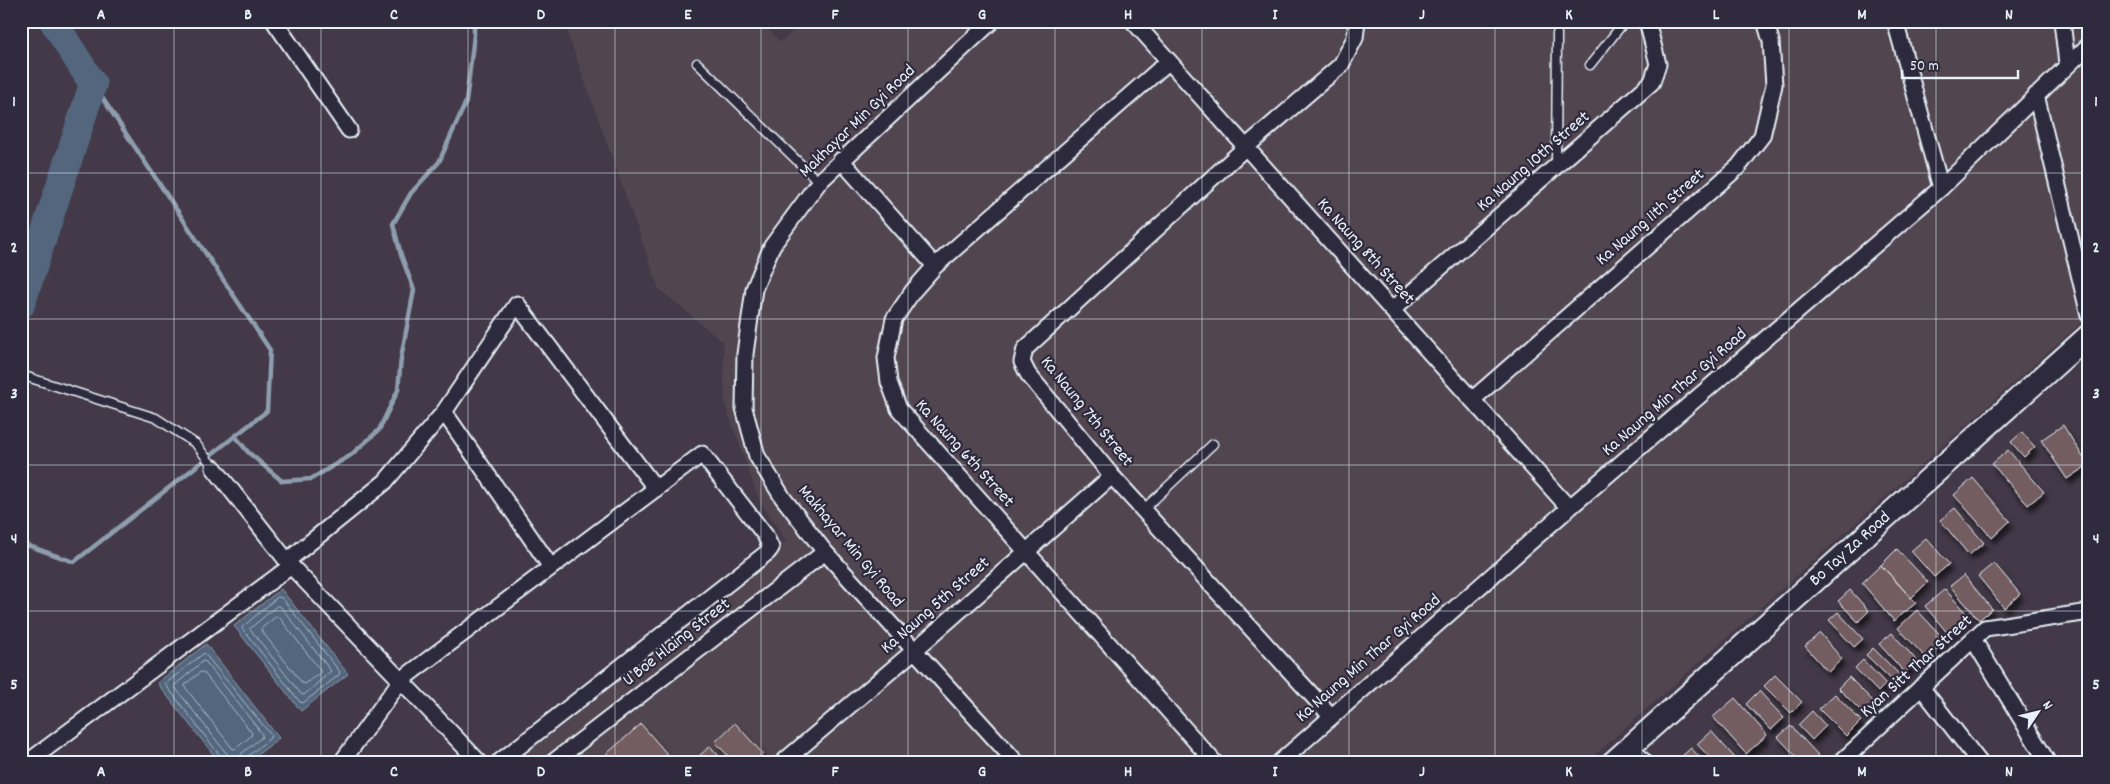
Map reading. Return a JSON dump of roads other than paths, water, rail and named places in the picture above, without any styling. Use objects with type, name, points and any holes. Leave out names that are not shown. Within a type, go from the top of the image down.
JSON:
[{"type":"main road","name":"Bo Tay Za Road","points":[[1612,763],[2089,335]]},
{"type":"street","points":[[274,21],[349,130]]},
{"type":"street","name":"Makhayar Min Gyi Road","points":[[992,21],[819,182],[772,246],[754,289],[745,354],[744,408],[757,456],[783,498],[825,552],[1017,763]]},
{"type":"street","name":"Ka Naung 8th Street","points":[[1133,21],[1569,508]]},
{"type":"street","name":"Ka Naung 7th Street","points":[[1331,716],[1112,476],[1028,374],[1022,362],[1025,349],[1246,147],[1341,65],[1355,38],[1357,21]]},
{"type":"street","name":"Ka Naung 10th Street","points":[[1392,310],[1652,82],[1658,64],[1647,21]]},
{"type":"street","name":"Ka Naung 11th Street","points":[[1472,400],[1738,167],[1762,136],[1774,85],[1771,41],[1765,21]]},
{"type":"street","points":[[1895,21],[1941,188]]},
{"type":"street","points":[[2062,21],[2067,64]]},
{"type":"street","name":"Ka Naung Min Thar Gyi Road","points":[[1279,763],[1569,508],[1941,188],[2067,64],[2089,45]]},
{"type":"street","name":"Ka Naung 6th Street","points":[[1169,61],[935,266],[913,291],[894,319],[886,358],[889,382],[899,409],[1215,763]]},
{"type":"street","points":[[2036,95],[2089,315]]},
{"type":"street","points":[[842,160],[935,266]]},
{"type":"street","points":[[36,763],[32,759],[289,563],[385,482],[444,412],[517,304],[656,489]]},
{"type":"street","points":[[444,412],[552,567]]},
{"type":"street","points":[[341,763],[400,680],[702,454],[765,535],[771,548],[498,763]]},
{"type":"street","points":[[214,468],[289,563],[480,763]]},
{"type":"street","name":"Ka Naung 5th Street","points":[[782,763],[915,650],[1112,476]]},
{"type":"street","name":"U Boe Hlaing Street","points":[[552,763],[825,552]]},
{"type":"street","name":"Kyan Sitt Thar Street","points":[[1840,763],[1985,628],[2089,612]]},
{"type":"street","points":[[1973,639],[2048,763]]},
{"type":"street","points":[[1921,688],[1980,763]]},
{"type":"street","points":[[1630,746],[1645,763]]},
{"type":"lane","points":[[1590,65],[1625,21]]},
{"type":"lane","points":[[1556,168],[1557,34]]},
{"type":"lane","points":[[697,63],[819,182]]},
{"type":"lane","points":[[21,375],[156,418],[196,444],[214,468]]},
{"type":"lane","points":[[1143,510],[1213,444]]},
{"type":"water","points":[[281,589],[348,674],[301,711],[234,626]]},
{"type":"water","points":[[206,644],[279,738],[247,763],[220,763],[157,683]]},
{"type":"waterway","points":[[21,305],[93,84],[53,21]]},
{"type":"waterway","points":[[235,436],[248,452],[282,481],[311,479],[351,455],[379,430],[398,390],[401,358],[414,290],[401,255],[393,224],[411,193],[439,162],[466,102],[474,21]]},
{"type":"waterway","points":[[21,543],[74,562],[267,411],[270,350],[93,84]]}]
